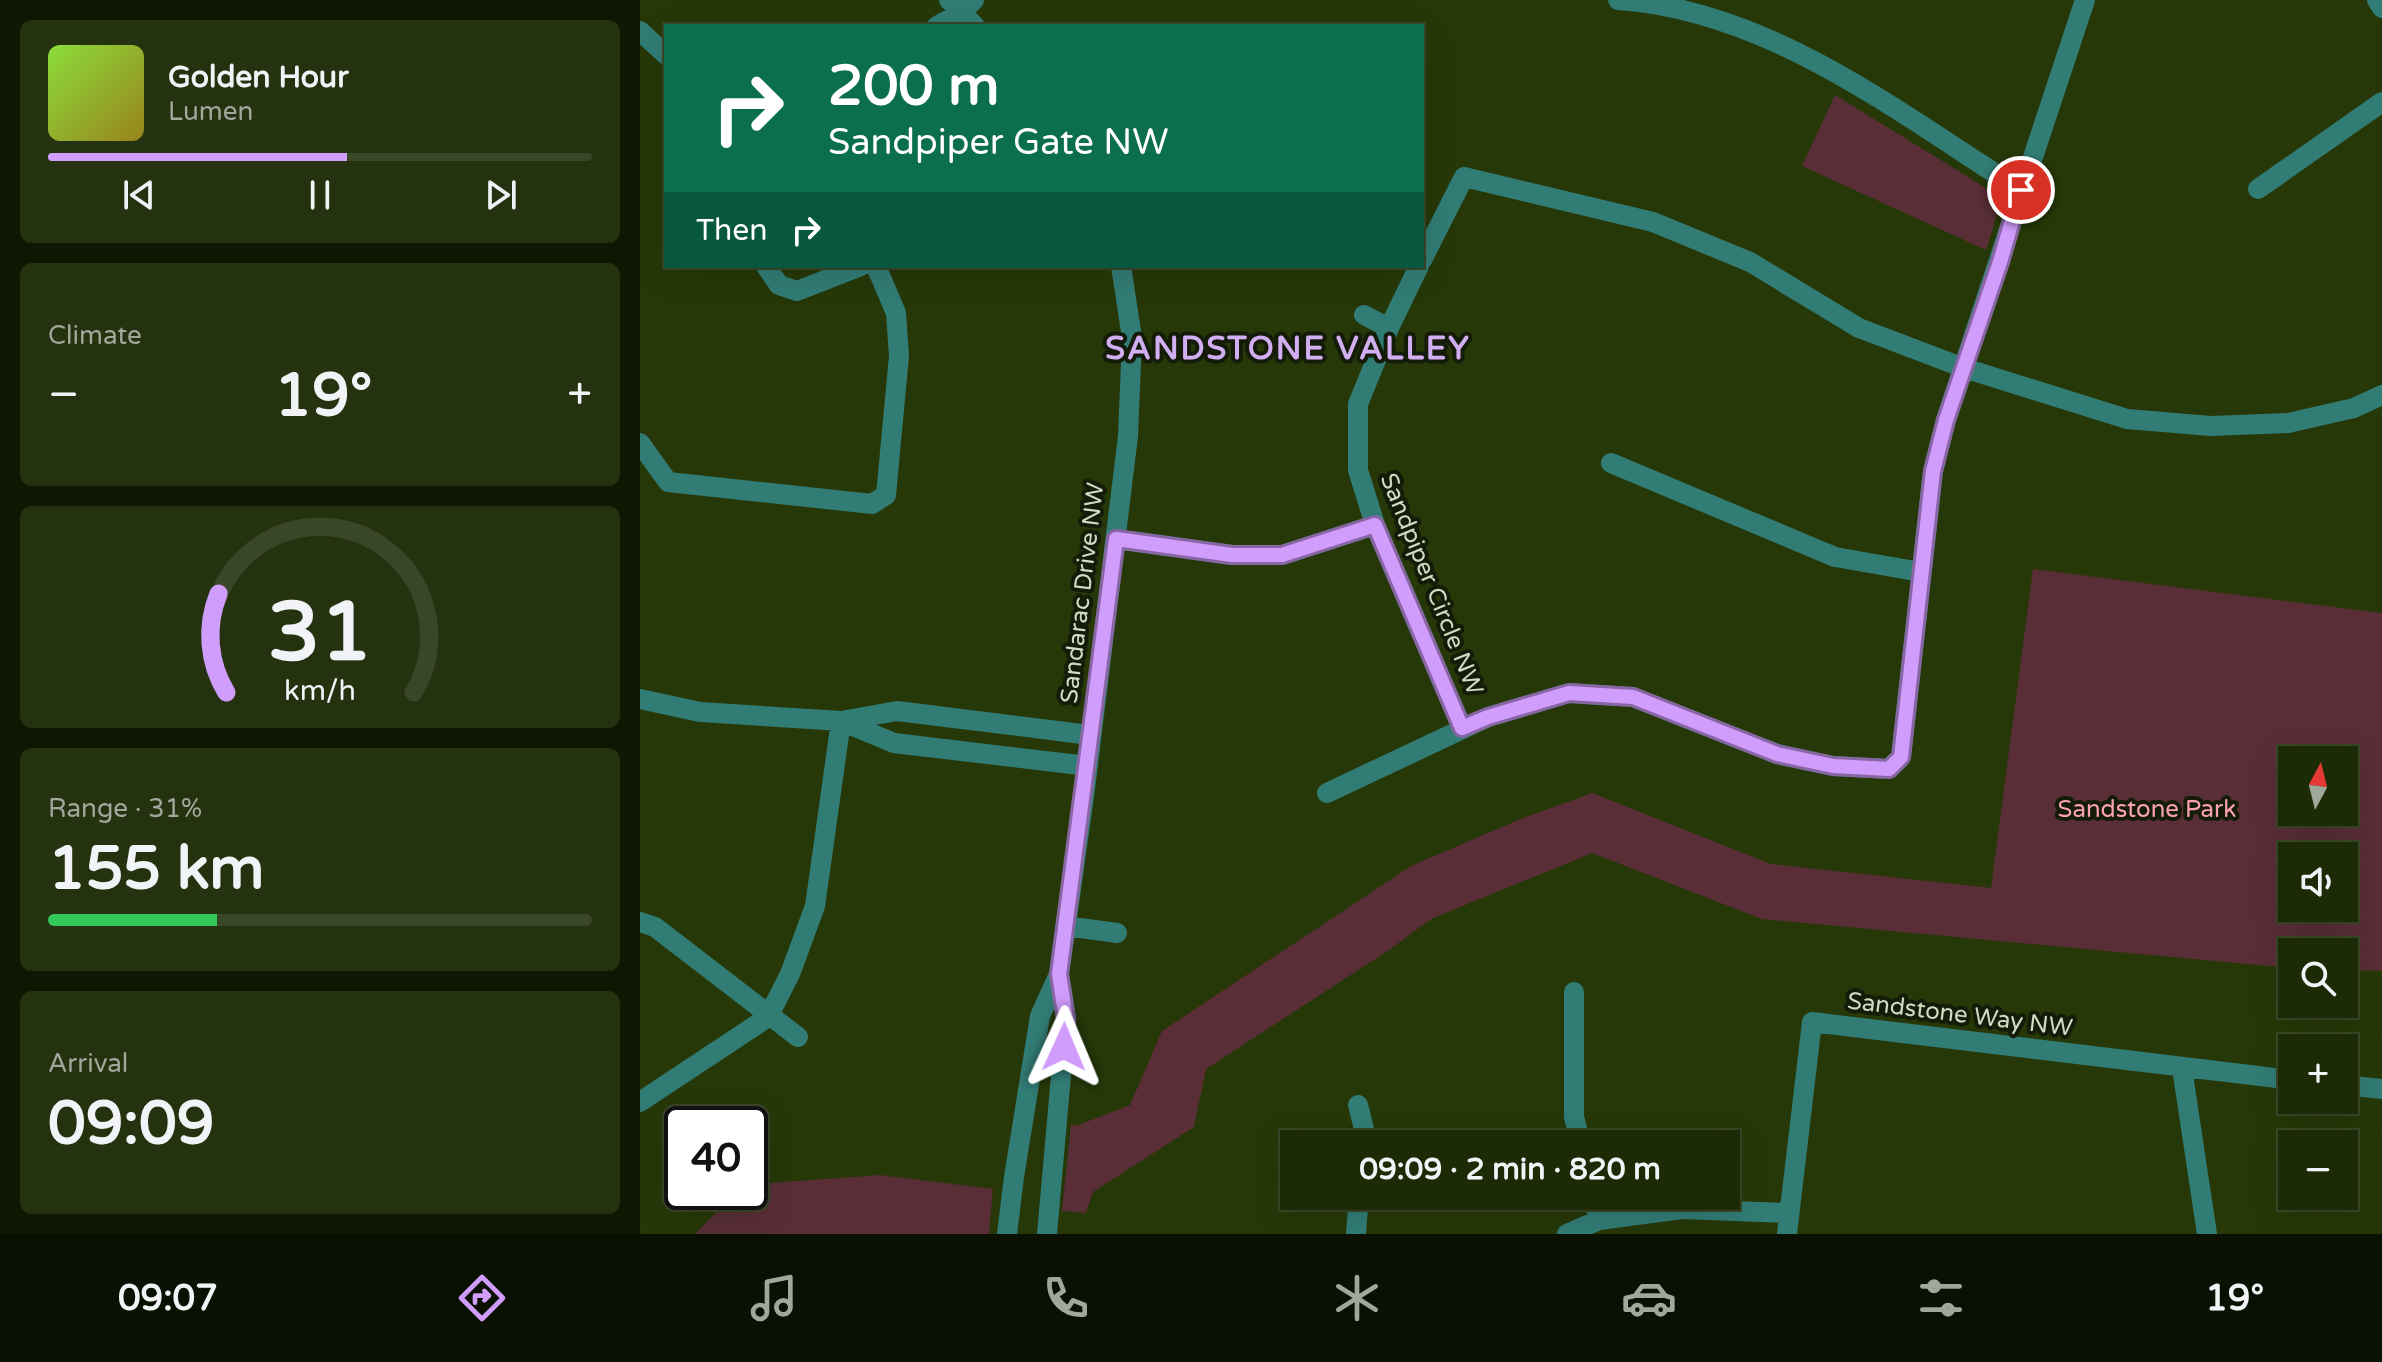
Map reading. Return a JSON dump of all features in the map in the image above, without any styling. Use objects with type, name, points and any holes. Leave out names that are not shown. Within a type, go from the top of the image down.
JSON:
[{"type":"street","points":[[1618,0],[1650,2],[1715,17],[1776,41],[1832,70],[2021,190]]},
{"type":"street","name":"Sandpiper Circle NW","points":[[1418,268],[1358,404],[1358,470],[1375,525],[1462,728],[1569,693],[1633,697],[1777,754],[1833,766],[1889,769],[1901,757],[1933,471],[1946,420],[2085,0]]},
{"type":"street","points":[[2377,0],[2382,8]]},
{"type":"street","points":[[941,24],[963,13]]},
{"type":"street","points":[[640,31],[664,53]]},
{"type":"street","points":[[2258,189],[2382,102]]},
{"type":"street","points":[[1424,256],[1464,177],[1653,222],[1750,262],[1859,328],[1964,368],[2127,419],[2211,426],[2288,423],[2354,408],[2382,395]]},
{"type":"street","points":[[767,268],[779,285],[797,291],[856,268]]},
{"type":"street","points":[[640,443],[668,482],[872,504],[886,495],[899,356],[896,313],[877,268]]},
{"type":"street","name":"Sandarac Drive NW","points":[[1007,1234],[1040,1016],[1059,974],[1116,539],[1128,436],[1132,338],[1121,268]]},
{"type":"street","points":[[1364,315],[1389,328]]},
{"type":"street","points":[[1611,463],[1835,557],[1921,572]]},
{"type":"street","points":[[1116,539],[1232,555],[1282,555],[1375,525]]},
{"type":"street","points":[[640,699],[700,712],[841,721],[897,711],[1090,735]]},
{"type":"street","points":[[841,721],[894,743],[1088,766]]},
{"type":"street","points":[[640,1102],[768,1017],[790,974],[815,906],[841,721]]},
{"type":"street","points":[[1327,793],[1462,728]]},
{"type":"street","points":[[640,922],[655,927],[768,1017],[798,1037]]},
{"type":"street","points":[[1066,926],[1117,933]]},
{"type":"street","name":"Sandarac Drive NW","points":[[1047,1234],[1066,1019],[1059,974]]},
{"type":"street","points":[[1574,992],[1574,1117],[1577,1130]]},
{"type":"street","name":"Sandstone Way NW","points":[[1788,1224],[1812,1022],[2278,1078]]},
{"type":"street","points":[[2182,1068],[2207,1234]]},
{"type":"street","points":[[2358,1086],[2382,1089]]},
{"type":"street","points":[[1358,1105],[1364,1130]]},
{"type":"street","points":[[1567,1234],[1599,1220],[1682,1209],[1788,1224]]},
{"type":"street","points":[[1356,1234],[1358,1210]]},
{"type":"street","points":[[1596,1210],[1599,1220]]},
{"type":"green space","points":[[1835,95],[1991,191],[1999,201],[1999,208],[1986,250],[1802,166]]},
{"type":"green space","name":"Sandstone Park","points":[[2033,569],[2382,613],[2382,971],[2358,970],[2358,938],[2278,938],[2278,967],[1762,919],[1592,853],[1431,919],[1389,950],[1206,1069],[1194,1127],[1093,1192],[1086,1213],[1062,1211],[1071,1124],[1076,1126],[1130,1105],[1162,1031],[1411,866],[1518,820],[1592,793],[1771,864],[1991,888]]},
{"type":"green space","points":[[880,1175],[993,1189],[989,1234],[695,1234],[718,1210],[768,1210],[770,1183]]},
{"type":"district","name":"SANDSTONE VALLEY","points":[[1288,348]]},
{"type":"route","points":[[1064,1047],[1066,1019],[1059,974],[1116,539],[1232,555],[1282,555],[1375,525],[1462,728],[1569,693],[1633,697],[1777,754],[1833,766],[1889,769],[1901,757],[1933,471],[1946,420],[2021,190]]}]
